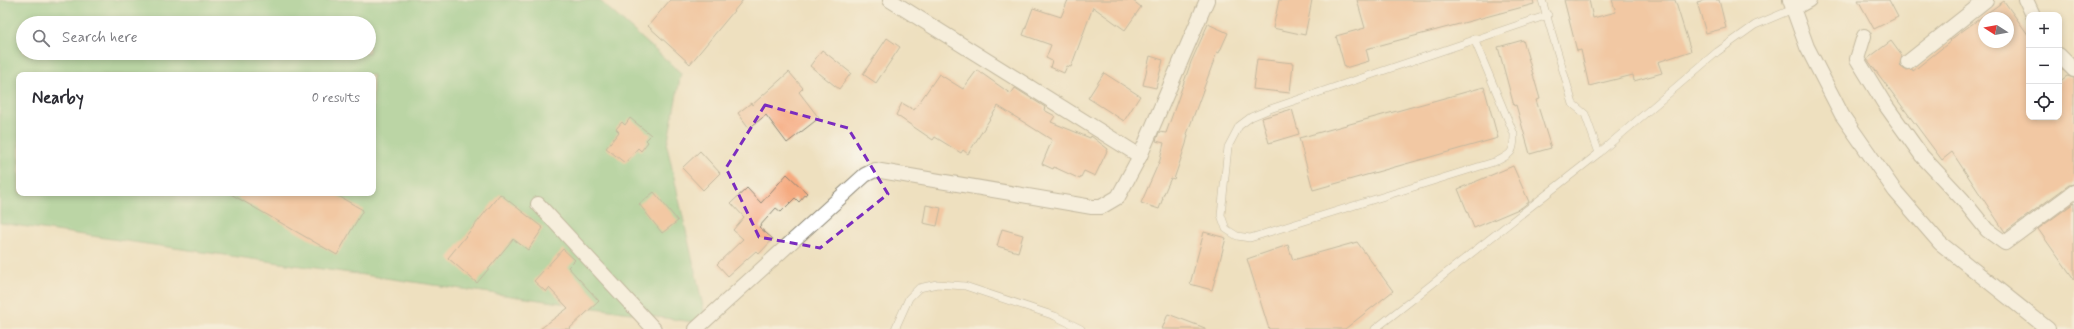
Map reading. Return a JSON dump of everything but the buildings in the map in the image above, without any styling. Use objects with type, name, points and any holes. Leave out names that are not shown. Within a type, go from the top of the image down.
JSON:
[{"type":"street","points":[[890,0],[1140,156]]},
{"type":"street","points":[[696,329],[869,172],[875,170],[1092,207],[1102,207],[1118,197],[1140,156],[1207,0]]},
{"type":"street","points":[[1809,0],[1792,4],[1807,47],[1842,115],[1895,191],[1940,243],[2048,329]]},
{"type":"street","points":[[1908,62],[1986,0]]},
{"type":"street","points":[[2026,0],[2032,12]]},
{"type":"street","points":[[1864,36],[1857,59],[1884,103],[1922,156],[1963,200],[1987,230],[2005,243],[2074,192]]},
{"type":"street","points":[[2062,58],[2074,70]]},
{"type":"street","points":[[538,204],[654,329]]},
{"type":"lane","points":[[1542,0],[1548,15],[1558,60],[1573,104],[1585,114],[1599,153]]},
{"type":"lane","points":[[1375,329],[1599,153],[1717,52],[1754,25],[1792,4]]},
{"type":"lane","points":[[1474,39],[1514,134],[1514,147],[1510,156],[1497,162],[1250,238],[1237,236],[1226,229],[1221,215],[1228,147],[1239,126],[1251,117],[1270,109],[1474,39],[1548,15]]},
{"type":"lane","points":[[895,329],[910,298],[919,288],[937,284],[965,286],[1055,316],[1081,329]]},
{"type":"highlighted area","points":[[765,105],[848,128],[888,194],[820,248],[759,237],[726,168]]},
{"type":"green space","points":[[0,0],[599,0],[681,73],[667,146],[707,324],[0,223]]}]
